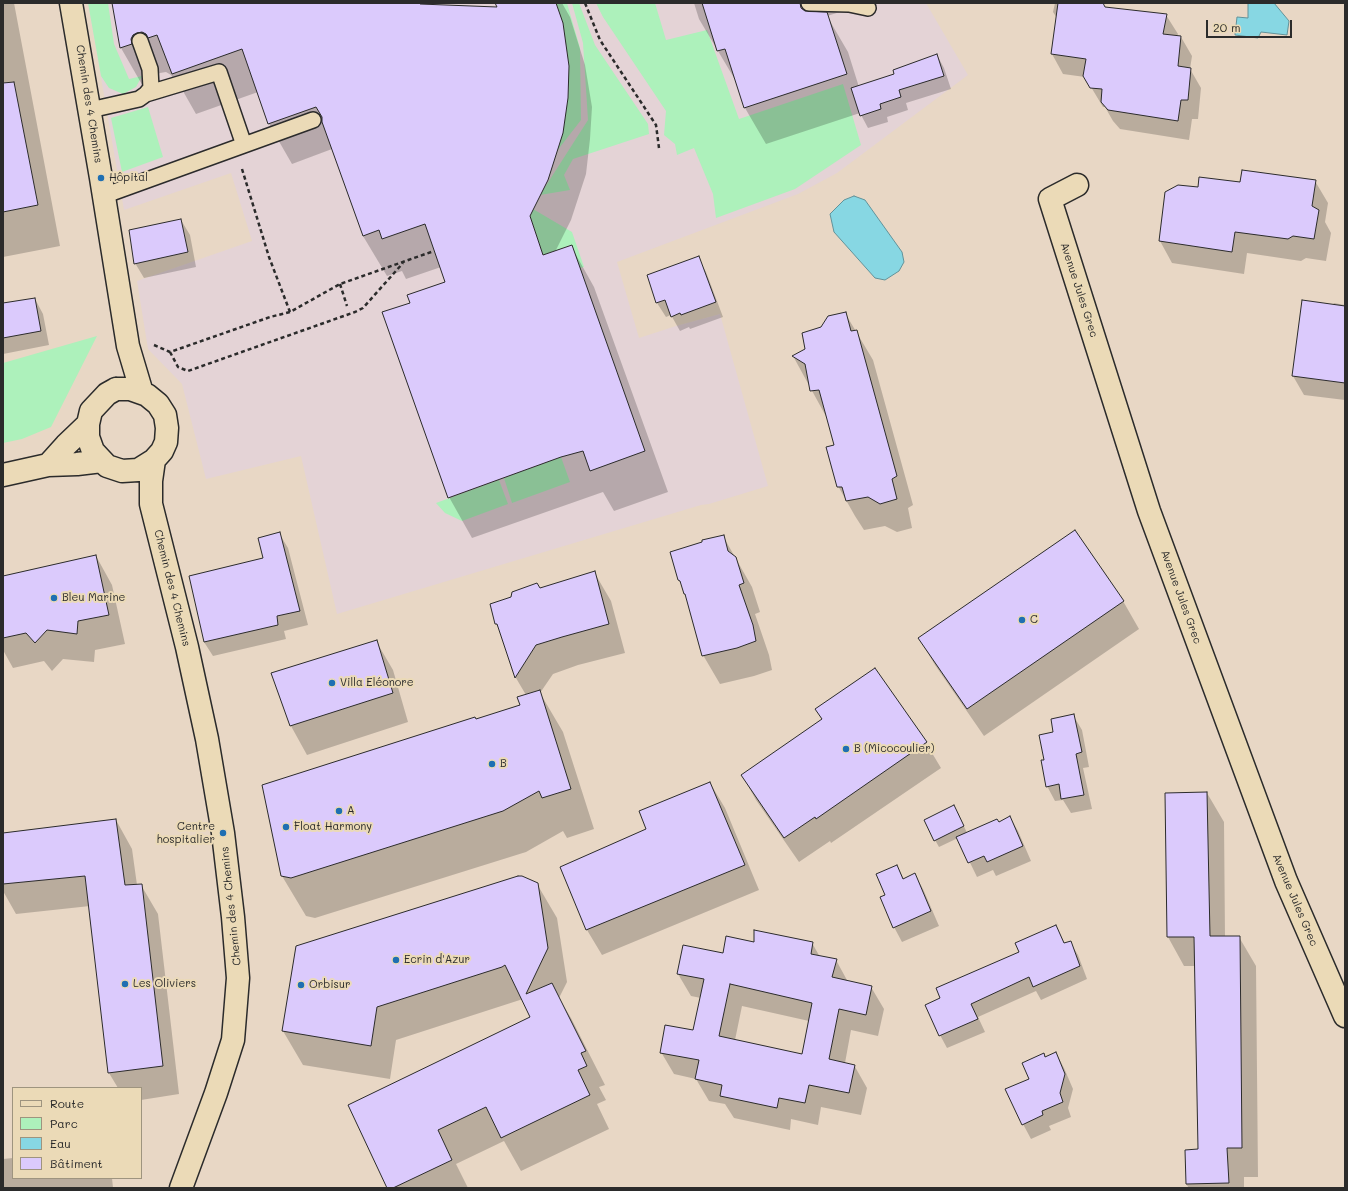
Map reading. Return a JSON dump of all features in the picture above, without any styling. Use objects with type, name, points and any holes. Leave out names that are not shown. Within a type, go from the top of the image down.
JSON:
[{"type":"street","name":"Chemin des 4 Chemins","points":[[71,3],[90,110],[128,346],[142,393]]},
{"type":"street","name":"Avenue Jules Grec","points":[[1077,185],[1050,199],[1149,511],[1286,881],[1345,1016]]},
{"type":"street","name":"Chemin des 4 Chemins","points":[[116,389],[128,346]]},
{"type":"street","points":[[116,389],[130,389],[142,393],[158,404],[165,415],[167,428],[166,442],[162,451],[154,460],[138,470],[122,471],[107,466],[93,451],[88,437],[88,424],[91,411],[99,401],[116,389]]},
{"type":"street","points":[[48,465],[88,424]]},
{"type":"street","name":"Chemin des 4 Chemins","points":[[154,460],[151,481],[151,504],[187,647],[206,732],[223,834],[233,917],[238,978],[233,1040],[182,1188]]},
{"type":"street","points":[[3,475],[48,465],[102,462]]},
{"type":"street","name":"Chemin des 4 Chemins","points":[[122,471],[136,484],[151,504]]},
{"type":"lane","points":[[809,3],[849,4],[868,8]]},
{"type":"lane","points":[[90,110],[139,99],[151,88],[150,69],[140,41]]},
{"type":"lane","points":[[146,94],[219,72],[240,146]]},
{"type":"lane","points":[[103,196],[313,120]]},
{"type":"path","points":[[585,3],[600,40],[656,126],[659,148]]},
{"type":"path","points":[[240,146],[269,257],[290,312]]},
{"type":"path","points":[[170,352],[270,317],[290,312],[340,284],[404,263],[434,250]]},
{"type":"path","points":[[128,346],[147,341],[170,352],[178,367],[188,371],[356,312],[363,308],[404,263]]},
{"type":"path","points":[[340,284],[347,306]]},
{"type":"shaded area","points":[[88,3],[926,3],[968,75],[837,173],[798,194],[617,262],[639,338],[720,314],[768,486],[337,614],[301,456],[206,479],[182,384],[148,349],[137,281],[252,241],[231,173],[124,210]]},
{"type":"green space","points":[[88,3],[108,3],[114,44],[129,79],[142,76],[136,87],[123,94],[109,88],[101,76]]},
{"type":"green space","points":[[556,3],[567,3],[580,48],[581,120],[557,151],[568,98],[569,66],[563,23]]},
{"type":"green space","points":[[572,3],[579,3],[595,45],[648,124],[649,134],[573,159],[564,175],[570,190],[540,195],[588,120],[583,43]]},
{"type":"green space","points":[[596,3],[655,3],[666,40],[707,30],[739,119],[843,84],[861,145],[795,189],[716,218],[713,194],[694,148],[677,155],[675,144],[664,135],[666,111],[603,17]]},
{"type":"green space","points":[[148,107],[163,157],[122,172],[111,118]]},
{"type":"green space","points":[[533,209],[572,232],[584,267],[580,268],[571,245],[543,255],[530,216]]},
{"type":"green space","points":[[97,336],[51,427],[22,439],[3,443],[3,363]]},
{"type":"green space","points":[[561,457],[570,482],[512,503],[504,478]]},
{"type":"green space","points":[[499,480],[508,504],[462,521],[445,513],[436,503]]},
{"type":"water","points":[[1248,3],[1274,3],[1289,21],[1287,35],[1261,32],[1258,38],[1235,35],[1237,17],[1248,18]]},
{"type":"water","points":[[854,196],[865,200],[902,252],[904,262],[899,271],[885,280],[875,278],[834,232],[830,214],[844,200]]},
{"type":"building","points":[[112,3],[419,3],[497,7],[495,3],[556,3],[563,23],[569,66],[568,98],[563,133],[548,180],[530,216],[543,255],[572,245],[645,451],[590,471],[583,451],[561,457],[448,498],[382,312],[410,303],[407,295],[445,282],[425,224],[382,239],[379,230],[363,236],[322,122],[322,117],[316,107],[268,124],[242,49],[172,74],[157,35],[148,38],[146,34],[142,32],[137,33],[133,35],[131,39],[132,44],[120,48]]},
{"type":"building","points":[[702,3],[800,3],[801,8],[805,11],[827,12],[847,74],[744,108],[725,49],[717,51]]},
{"type":"building","points":[[1058,3],[1103,3],[1105,7],[1167,14],[1163,34],[1181,36],[1178,66],[1191,68],[1188,100],[1181,100],[1178,121],[1108,110],[1101,102],[1102,89],[1090,88],[1083,76],[1086,59],[1051,54]]},
{"type":"building","points":[[937,54],[944,76],[899,90],[901,97],[880,104],[881,109],[860,116],[851,88],[894,74],[893,70]]},
{"type":"building","points":[[14,82],[38,205],[3,212],[3,83]]},
{"type":"building","points":[[1242,170],[1316,180],[1312,206],[1319,210],[1314,239],[1293,236],[1288,239],[1235,232],[1232,252],[1159,241],[1165,192],[1178,185],[1198,187],[1199,177],[1240,182]]},
{"type":"building","points":[[181,219],[188,252],[134,264],[129,230]]},
{"type":"building","points":[[699,256],[716,302],[681,315],[680,313],[671,317],[665,300],[656,303],[647,275]]},
{"type":"building","points":[[35,298],[41,331],[3,338],[3,303]]},
{"type":"building","points":[[1302,300],[1345,306],[1345,383],[1292,376]]},
{"type":"building","points":[[846,312],[851,331],[857,330],[897,476],[892,479],[897,499],[880,504],[868,497],[846,501],[842,487],[837,487],[826,447],[834,445],[819,390],[810,391],[805,364],[792,356],[805,349],[802,333],[821,327],[828,316]]},
{"type":"building","name":"C","points":[[1075,530],[1124,601],[967,709],[918,638]]},
{"type":"building","points":[[280,532],[300,611],[277,616],[278,625],[204,642],[189,576],[263,558],[258,538]]},
{"type":"building","points":[[724,535],[728,551],[736,557],[744,583],[739,585],[753,625],[756,641],[737,648],[702,656],[685,594],[680,581],[678,580],[670,552],[702,542],[702,540]]},
{"type":"building","name":"Bleu Marine","points":[[96,555],[109,615],[78,621],[77,634],[47,630],[35,643],[26,633],[3,638],[3,576]]},
{"type":"building","points":[[595,571],[609,624],[536,645],[515,678],[497,624],[495,624],[490,604],[511,597],[512,592],[537,583],[540,588]]},
{"type":"building","name":"Villa Eléonore","points":[[377,640],[393,693],[290,726],[271,673]]},
{"type":"building","name":"B (Micocoulier)","points":[[875,668],[927,742],[816,819],[815,817],[784,838],[741,775],[822,719],[815,709]]},
{"type":"building","points":[[540,690],[571,789],[542,798],[539,791],[503,811],[291,878],[281,876],[262,785],[475,717],[476,719],[520,705],[517,697]]},
{"type":"building","points":[[1074,714],[1082,752],[1076,754],[1084,795],[1061,799],[1059,784],[1046,787],[1041,760],[1044,760],[1039,735],[1053,732],[1051,719]]},
{"type":"building","points":[[710,782],[745,865],[586,930],[560,867],[646,829],[639,811]]},
{"type":"building","points":[[1207,792],[1210,936],[1240,936],[1242,1148],[1227,1148],[1229,1183],[1186,1184],[1185,1150],[1198,1149],[1194,937],[1167,937],[1165,793]]},
{"type":"building","points":[[954,805],[964,826],[934,841],[924,820]]},
{"type":"building","points":[[1010,816],[1023,846],[987,862],[984,856],[968,863],[956,837],[997,819],[999,822]]},
{"type":"building","name":"Les Oliviers","points":[[116,819],[125,885],[142,884],[163,1066],[108,1073],[85,876],[3,884],[3,833]]},
{"type":"building","points":[[897,865],[903,879],[915,873],[931,911],[893,928],[880,897],[885,895],[876,874]]},
{"type":"building","points":[[522,876],[538,883],[548,948],[526,994],[552,983],[586,1051],[581,1053],[587,1066],[578,1070],[590,1095],[501,1138],[486,1107],[438,1130],[452,1160],[393,1188],[387,1188],[348,1105],[530,1017],[505,965],[377,1007],[371,1046],[282,1031],[296,946]]},
{"type":"building","points":[[1056,925],[1064,943],[1071,941],[1080,966],[1033,987],[1029,977],[971,1004],[978,1019],[939,1036],[925,1005],[940,998],[936,988],[1019,952],[1015,943]]},
{"type":"building","points":[[754,930],[813,942],[811,954],[837,959],[832,977],[872,986],[866,1015],[839,1009],[829,1059],[855,1065],[849,1093],[809,1085],[805,1103],[779,1098],[777,1108],[720,1096],[722,1085],[695,1079],[699,1060],[660,1053],[665,1025],[693,1030],[704,979],[677,974],[683,945],[723,953],[726,936],[754,942]],"holes":[[[730,984],[812,1003],[802,1054],[719,1036]]]},
{"type":"building","points":[[1056,1052],[1065,1074],[1060,1093],[1063,1102],[1042,1111],[1043,1115],[1022,1125],[1005,1089],[1029,1079],[1022,1063],[1044,1053],[1045,1057]]},
{"type":"place","name":"Hôpital","points":[[101,178]]},
{"type":"place","name":"Bleu Marine","points":[[54,598]]},
{"type":"place","name":"C","points":[[1022,620]]},
{"type":"place","name":"Villa Eléonore","points":[[332,683]]},
{"type":"place","name":"B (Micocoulier)","points":[[846,749]]},
{"type":"place","name":"B","points":[[492,764]]},
{"type":"place","name":"A","points":[[339,811]]},
{"type":"place","name":"Float Harmony","points":[[286,827]]},
{"type":"place","name":"Centre hospitalier","points":[[223,833]]},
{"type":"place","name":"Ecrin d'Azur","points":[[396,960]]},
{"type":"place","name":"Les Oliviers","points":[[125,984]]},
{"type":"place","name":"Orbisur","points":[[301,985]]}]
